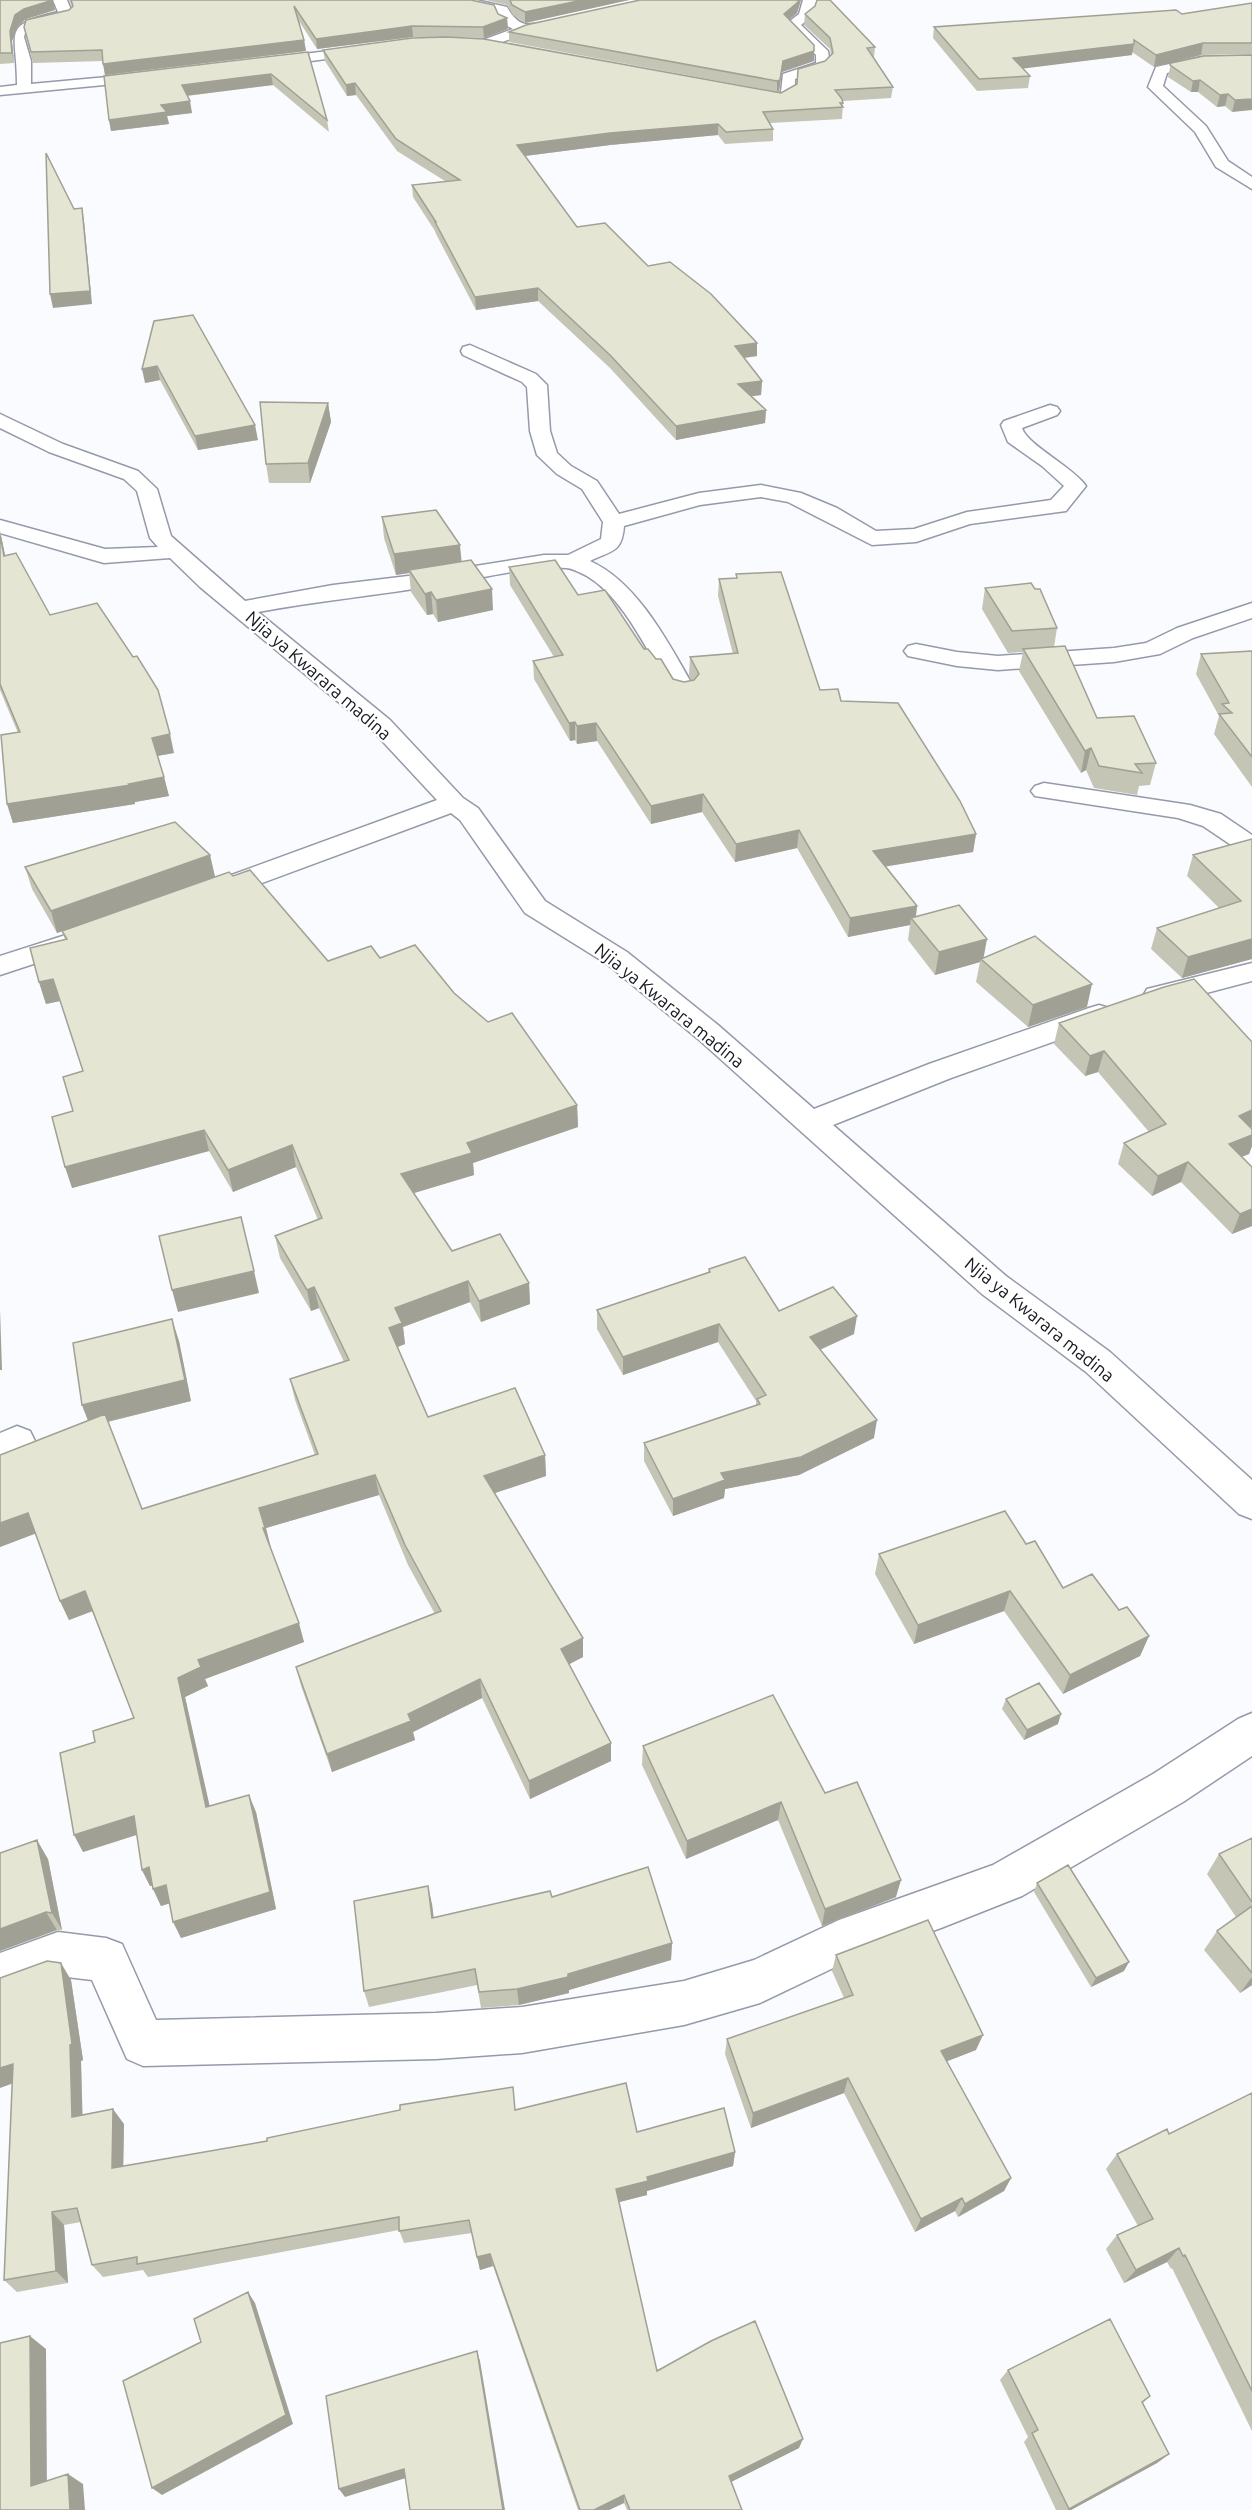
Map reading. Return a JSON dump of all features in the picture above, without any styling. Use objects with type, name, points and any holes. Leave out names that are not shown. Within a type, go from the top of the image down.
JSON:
[{"type":"street","points":[[24,89],[24,61],[17,37],[20,27],[30,22],[66,15],[60,0]]},
{"type":"street","points":[[464,0],[502,10],[505,19],[522,30]]},
{"type":"street","points":[[731,89],[779,99],[789,94],[788,77],[796,71],[817,69],[823,65],[823,54],[793,24],[805,16],[810,0]]},
{"type":"street","points":[[505,49],[480,44],[522,30],[570,21]]},
{"type":"street","points":[[250,65],[387,47]]},
{"type":"street","points":[[1252,60],[1201,62],[1161,70],[1155,87],[1201,129],[1222,164],[1252,184]]},
{"type":"street","points":[[0,91],[164,76]]},
{"type":"street","points":[[242,608],[333,592],[425,581],[544,562],[572,561],[612,542],[614,522],[590,485],[564,470],[547,454],[540,431],[537,385],[529,378],[470,351]]},
{"type":"street","points":[[614,522],[699,499],[761,491],[794,497],[829,513],[872,538],[916,535],[967,518],[1058,506],[1076,486],[1049,462],[1015,438],[1011,425],[1050,411]]},
{"type":"street","name":"Njia ya Kwarara madina","points":[[0,420],[56,448],[131,475],[147,489],[161,538],[208,582],[381,725],[454,803],[469,814],[535,907],[617,958],[708,1032],[994,1286],[1098,1362],[1252,1503]]},
{"type":"street","points":[[0,526],[104,556],[147,555],[175,551]]},
{"type":"street","points":[[572,561],[596,572],[620,594],[652,635],[684,691]]},
{"type":"street","points":[[916,651],[957,659],[998,663],[1114,655],[1152,649],[1185,633],[1252,610]]},
{"type":"street","points":[[1044,790],[1181,811],[1212,820],[1252,847]]},
{"type":"street","points":[[192,899],[454,803]]},
{"type":"street","points":[[0,966],[102,931]]},
{"type":"street","points":[[809,1123],[940,1071],[1128,1005],[1252,972]]},
{"type":"street","points":[[0,1975],[58,1954],[106,1960],[143,2043],[436,2036],[522,2030],[684,2003],[760,1981],[839,1942],[941,1907],[1007,1881],[1168,1788],[1252,1732]]},
{"type":"building","points":[[0,0],[53,0],[24,9],[15,15],[10,31],[12,53],[0,53]]},
{"type":"building","points":[[71,0],[471,0],[494,5],[498,14],[507,18],[483,27],[412,26],[316,39],[294,6],[304,40],[103,64],[102,50],[31,52],[24,27],[26,20],[69,10],[73,6]]},
{"type":"building","points":[[510,0],[583,0],[525,12],[512,5]]},
{"type":"building","points":[[640,0],[798,0],[784,14],[814,45],[814,51],[783,61],[780,80],[777,81],[509,32],[526,25]]},
{"type":"building","points":[[817,0],[830,0],[875,47],[867,48],[893,87],[835,90],[842,99],[843,103],[840,103],[843,107],[763,112],[773,129],[726,132],[718,124],[610,133],[517,145],[577,227],[605,223],[648,266],[670,262],[711,294],[757,343],[735,346],[762,381],[738,384],[766,410],[676,426],[610,355],[538,288],[475,297],[436,222],[412,185],[460,180],[396,139],[355,83],[346,85],[323,50],[412,38],[484,39],[781,93],[797,84],[798,69],[825,61],[833,53],[830,38],[805,14],[815,6]]},
{"type":"building","points":[[1252,3],[1252,43],[1203,43],[1156,55],[1134,40],[1134,44],[1013,58],[1030,76],[979,79],[934,27],[1176,10],[1182,14]]},
{"type":"building","points":[[308,52],[327,120],[271,74],[182,85],[190,101],[161,105],[167,112],[109,120],[104,76]]},
{"type":"building","points":[[1252,55],[1252,99],[1235,100],[1228,94],[1220,95],[1200,80],[1193,81],[1170,65],[1204,56]]},
{"type":"building","points":[[46,153],[74,209],[82,208],[90,291],[50,294]]},
{"type":"building","points":[[193,315],[255,425],[195,436],[157,366],[142,369],[154,321]]},
{"type":"building","points":[[260,402],[328,403],[308,463],[266,464]]},
{"type":"building","points":[[436,510],[460,545],[394,554],[382,517]]},
{"type":"building","points":[[0,535],[4,556],[16,553],[50,615],[97,603],[133,657],[137,656],[158,690],[170,734],[152,738],[164,777],[129,784],[131,785],[7,804],[1,735],[20,732],[0,684]]},
{"type":"building","points":[[471,560],[492,589],[436,600],[431,592],[425,594],[409,570]]},
{"type":"building","points":[[555,560],[578,595],[605,590],[644,649],[648,649],[656,659],[661,659],[673,679],[684,682],[694,680],[699,674],[690,657],[738,653],[719,579],[737,578],[736,574],[781,572],[820,690],[838,689],[841,701],[898,703],[960,801],[976,834],[873,851],[917,906],[850,918],[799,830],[736,844],[703,794],[651,806],[596,723],[577,726],[575,722],[569,723],[533,661],[563,655],[509,567]]},
{"type":"building","points":[[1031,583],[1035,589],[1040,589],[1057,628],[1012,631],[985,588]]},
{"type":"building","points":[[1065,646],[1097,718],[1134,716],[1156,763],[1135,764],[1142,773],[1099,766],[1091,748],[1085,751],[1023,649]]},
{"type":"building","points":[[1252,651],[1252,757],[1219,714],[1232,713],[1222,704],[1229,703],[1201,654]]},
{"type":"building","points":[[175,822],[210,855],[51,911],[25,867]]},
{"type":"building","points":[[1252,839],[1252,939],[1188,957],[1157,928],[1241,901],[1193,855]]},
{"type":"building","points":[[250,870],[328,961],[371,946],[380,958],[415,945],[454,993],[488,1022],[512,1013],[577,1105],[467,1143],[472,1153],[401,1174],[452,1251],[500,1234],[529,1283],[479,1301],[468,1281],[395,1308],[402,1323],[389,1328],[428,1417],[515,1388],[545,1455],[484,1476],[583,1638],[561,1649],[611,1743],[529,1781],[480,1679],[408,1714],[411,1721],[327,1754],[296,1667],[441,1611],[405,1545],[375,1475],[259,1508],[265,1528],[263,1528],[299,1623],[198,1660],[201,1667],[178,1678],[206,1807],[249,1795],[270,1892],[173,1922],[166,1885],[153,1889],[149,1867],[142,1870],[134,1816],[74,1835],[60,1753],[95,1742],[93,1731],[134,1718],[85,1591],[60,1601],[28,1513],[0,1523],[0,1455],[105,1414],[142,1509],[318,1454],[290,1379],[349,1360],[314,1287],[307,1290],[275,1236],[322,1218],[292,1145],[228,1170],[204,1130],[65,1167],[52,1117],[73,1111],[63,1077],[83,1071],[53,979],[39,982],[30,948],[67,939],[62,931],[229,872],[233,876]]},
{"type":"building","points":[[959,905],[987,939],[939,952],[911,918]]},
{"type":"building","points":[[1035,936],[1092,984],[1033,1005],[981,959]]},
{"type":"building","points":[[1194,979],[1252,1042],[1252,1110],[1239,1116],[1252,1129],[1252,1135],[1229,1144],[1252,1167],[1252,1209],[1240,1214],[1188,1162],[1158,1176],[1124,1143],[1166,1124],[1104,1051],[1090,1056],[1059,1023]]},
{"type":"building","points":[[241,1217],[254,1271],[172,1290],[159,1236]]},
{"type":"building","points":[[745,1257],[779,1311],[833,1287],[857,1316],[810,1337],[877,1420],[801,1457],[721,1473],[725,1480],[673,1499],[644,1443],[760,1404],[757,1399],[766,1395],[719,1324],[623,1357],[597,1310],[710,1272],[709,1269]]},
{"type":"building","points":[[172,1319],[185,1380],[82,1405],[73,1343]]},
{"type":"building","points":[[1005,1511],[1026,1544],[1035,1541],[1063,1588],[1092,1574],[1119,1610],[1127,1607],[1149,1636],[1070,1675],[1010,1591],[918,1625],[879,1554]]},
{"type":"building","points":[[1039,1683],[1061,1714],[1027,1730],[1006,1699]]},
{"type":"building","points":[[773,1695],[825,1793],[857,1782],[901,1880],[825,1909],[781,1802],[687,1841],[643,1746]]},
{"type":"building","points":[[1252,1838],[1252,1902],[1219,1854]]},
{"type":"building","points":[[37,1840],[52,1913],[46,1912],[0,1929],[0,1853]]},
{"type":"building","points":[[1068,1865],[1129,1962],[1096,1978],[1037,1883]]},
{"type":"building","points":[[648,1867],[672,1943],[568,1974],[568,1977],[517,1989],[479,1992],[475,1969],[364,1991],[354,1901],[428,1886],[432,1918],[550,1891],[552,1897]]},
{"type":"building","points":[[1252,1906],[1252,1973],[1217,1931]]},
{"type":"building","points":[[928,1920],[983,2035],[941,2051],[1011,2178],[965,2204],[962,2198],[921,2219],[848,2078],[753,2113],[727,2039],[853,1995],[836,1955]]},
{"type":"building","points":[[47,1961],[61,1963],[72,2044],[70,2045],[72,2117],[113,2109],[112,2168],[267,2141],[267,2138],[400,2110],[400,2105],[513,2087],[515,2110],[626,2083],[637,2132],[724,2108],[735,2152],[647,2177],[648,2181],[616,2189],[657,2371],[711,2341],[755,2321],[803,2439],[729,2476],[742,2510],[630,2510],[624,2495],[594,2510],[580,2510],[490,2254],[477,2257],[469,2220],[399,2231],[399,2217],[137,2264],[137,2257],[92,2265],[77,2208],[52,2212],[56,2271],[4,2280],[13,2064],[0,2068],[0,1978]]},
{"type":"building","points":[[1252,2093],[1252,2391],[1185,2255],[1183,2256],[1179,2248],[1136,2270],[1117,2235],[1153,2219],[1117,2154],[1167,2129],[1169,2134]]},
{"type":"building","points":[[248,2292],[286,2415],[152,2488],[123,2381],[201,2342],[194,2319]]},
{"type":"building","points":[[1110,2319],[1150,2396],[1142,2402],[1169,2454],[1069,2509],[1032,2433],[1038,2430],[1008,2370]]},
{"type":"building","points":[[30,2336],[31,2486],[68,2474],[70,2510],[0,2510],[0,2343]]},
{"type":"building","points":[[477,2351],[503,2510],[410,2510],[404,2469],[339,2489],[326,2396]]}]
